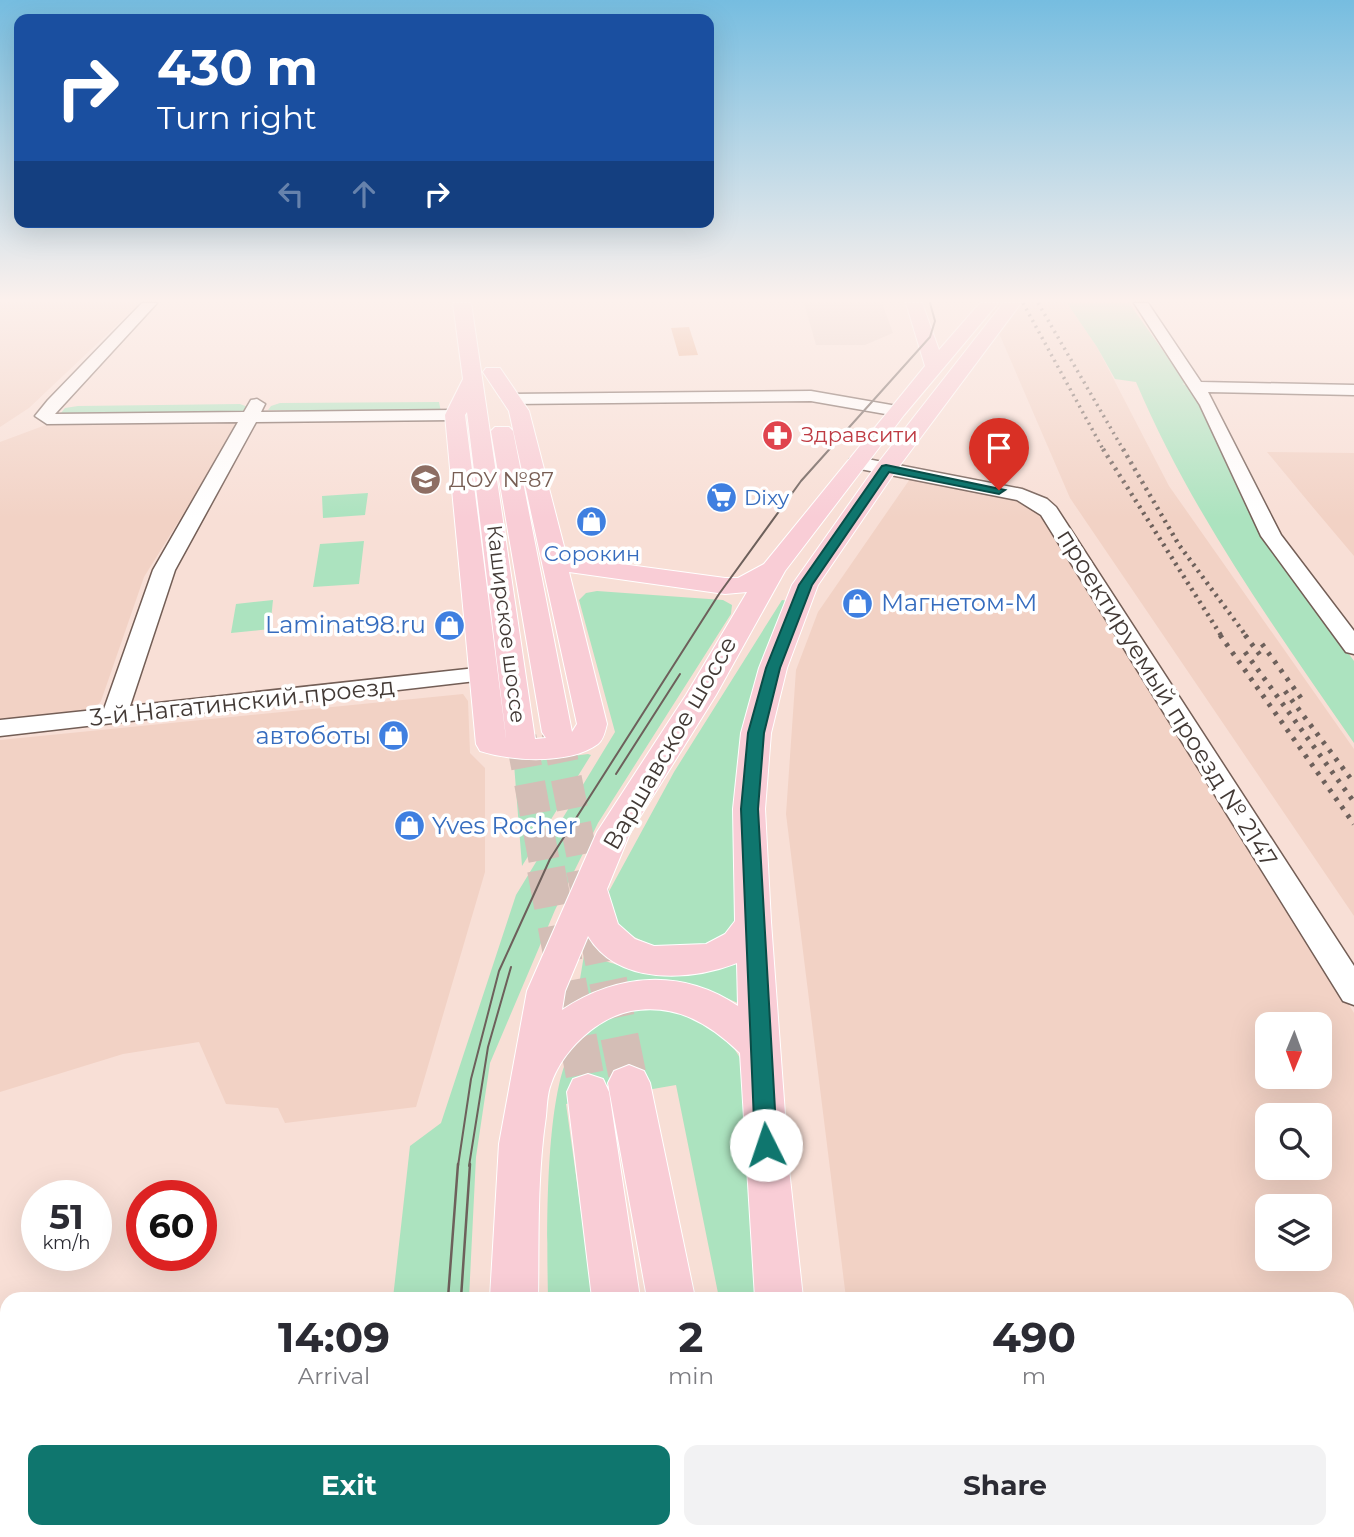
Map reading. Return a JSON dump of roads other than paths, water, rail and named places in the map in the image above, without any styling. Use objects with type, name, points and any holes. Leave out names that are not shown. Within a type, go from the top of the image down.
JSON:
[{"type":"main road","name":"Каширское шоссе","points":[[474,375],[521,737]]},
{"type":"main road","name":"Варшавское шоссе","points":[[514,1292],[520,1144],[545,992],[614,832],[701,695],[773,569],[926,375]]},
{"type":"main road","name":"Варшавское шоссе","points":[[779,1292],[753,922],[750,809],[756,733],[773,668],[805,585],[947,375]]},
{"type":"main road","name":"Каширское шоссе","points":[[475,384],[557,732]]},
{"type":"main road","points":[[475,384],[510,399],[519,411],[592,724],[589,736],[578,743],[518,750],[503,750],[491,744],[485,674],[475,384]]},
{"type":"main road","points":[[550,549],[557,559],[572,565],[715,585],[743,585],[773,569]]},
{"type":"main road","points":[[565,604],[570,588],[579,582],[613,580],[729,596],[743,606],[742,620]]},
{"type":"main road","points":[[590,889],[595,914],[610,940],[638,956],[664,963],[696,961],[720,953],[738,944],[753,922]]},
{"type":"main road","points":[[530,1082],[567,1027],[605,1002],[650,992],[692,1000],[737,1022],[760,1047]]},
{"type":"main road","points":[[616,1292],[608,1088],[669,1292]]},
{"type":"street","points":[[82,375],[44,416],[47,419],[254,410],[475,384]]},
{"type":"street","points":[[1189,375],[1271,536],[1354,647]]},
{"type":"street","points":[[1197,387],[1354,390]]},
{"type":"street","points":[[510,399],[811,396],[897,411]]},
{"type":"street","points":[[114,716],[164,570],[254,410]]},
{"type":"street","name":"проектируемый проезд № 2147","points":[[856,463],[1022,495],[1040,503],[1049,512],[1354,992]]},
{"type":"street","name":"3-й Нагатинский проезд","points":[[0,728],[485,674]]},
{"type":"tunnel","points":[[557,732],[585,871]]},
{"type":"tunnel","points":[[521,737],[546,871]]},
{"type":"tunnel","points":[[546,869],[588,1092]]},
{"type":"tunnel","points":[[585,869],[629,1083]]},
{"type":"tram line","points":[[458,1166],[471,1079],[499,971],[550,859],[719,594],[801,481],[896,375]]},
{"type":"tram line","points":[[616,774],[680,674]]},
{"type":"tram line","points":[[469,1166],[488,1047],[511,967]]},
{"type":"tram line","points":[[448,1292],[458,1164]]},
{"type":"tram line","points":[[461,1292],[470,1164]]},
{"type":"railway","points":[[1062,375],[1104,451]]},
{"type":"railway","points":[[1080,375],[1124,451]]},
{"type":"railway","points":[[1103,449],[1222,637]]},
{"type":"railway","points":[[1123,449],[1179,545],[1247,637]]},
{"type":"railway","points":[[1220,635],[1354,824]]},
{"type":"railway","points":[[1245,635],[1263,659]]},
{"type":"railway","points":[[1262,644],[1301,698]]},
{"type":"railway","points":[[1245,652],[1354,802]]},
{"type":"railway","points":[[1285,691],[1354,783]]},
{"type":"place","name":"Здравсити","points":[[778,435]]},
{"type":"place","name":"ДОУ №87","points":[[426,480]]},
{"type":"place","name":"Dixy","points":[[721,498]]},
{"type":"place","name":"Сорокин","points":[[592,522]]},
{"type":"place","name":"Магнетом-М","points":[[858,603]]},
{"type":"place","name":"Laminat98.ru","points":[[449,625]]},
{"type":"place","name":"автоботы","points":[[394,736]]},
{"type":"place","name":"Yves Rocher","points":[[409,826]]}]
